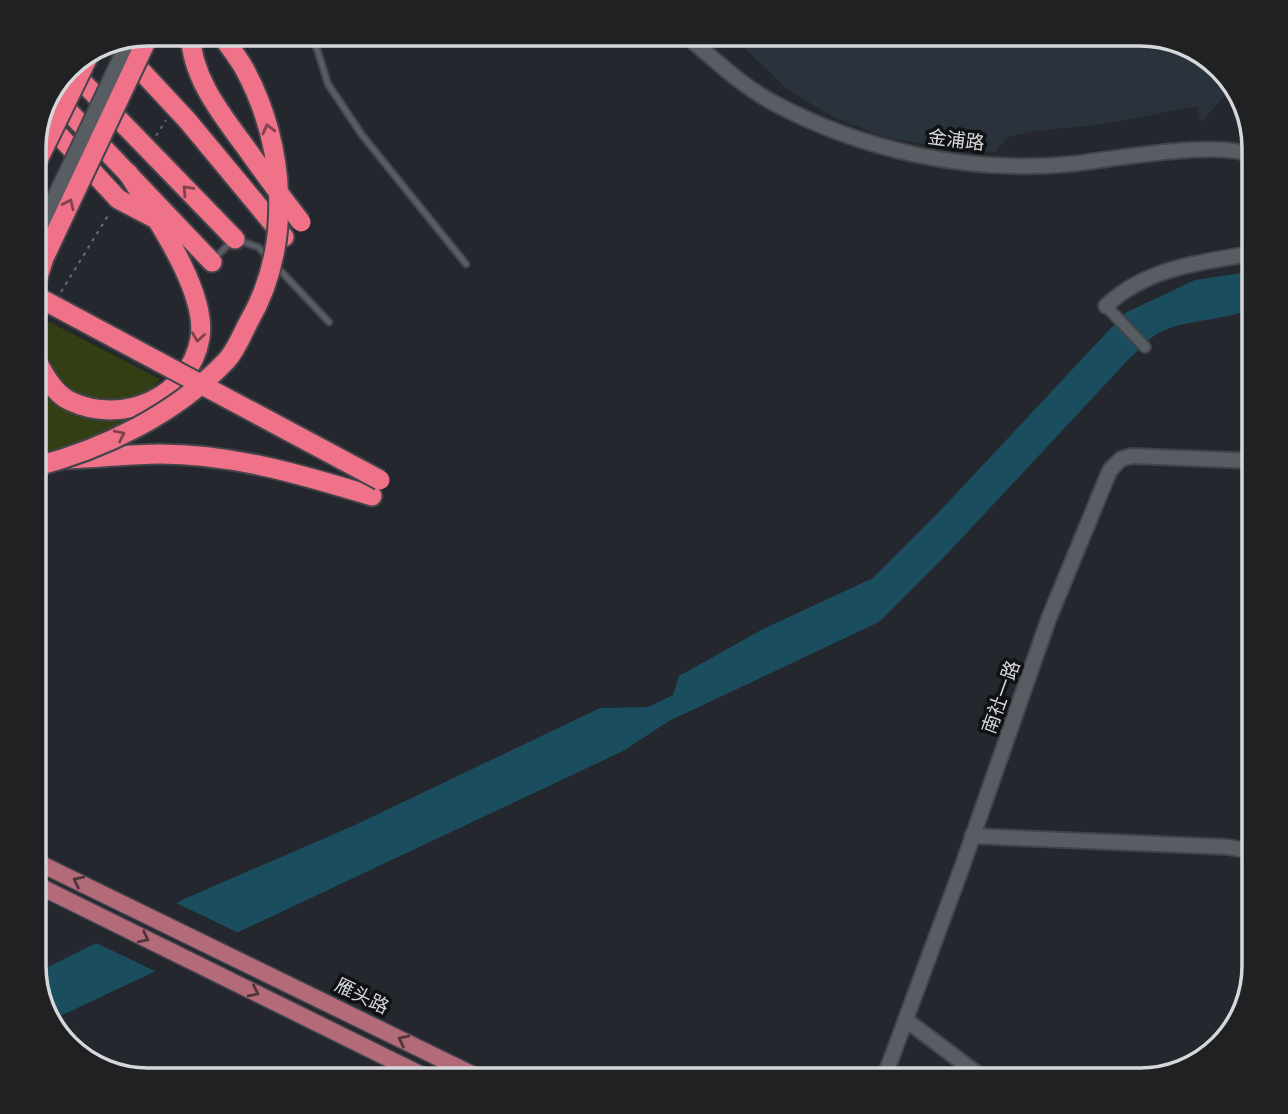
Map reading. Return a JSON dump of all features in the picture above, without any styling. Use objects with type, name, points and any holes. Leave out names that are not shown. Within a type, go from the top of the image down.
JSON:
[{"type":"highway","points":[[46,254],[144,46]]},
{"type":"highway","points":[[190,46],[199,78],[217,109],[300,222]]},
{"type":"highway","points":[[64,460],[123,434],[180,401],[229,358],[261,302],[278,240],[279,174],[266,119],[244,68],[229,46]]},
{"type":"highway","points":[[121,49],[187,120],[285,238]]},
{"type":"highway","points":[[46,143],[82,70]]},
{"type":"highway","points":[[76,75],[235,239]]},
{"type":"highway","points":[[58,100],[212,262]]},
{"type":"highway","points":[[48,125],[118,199],[156,219]]},
{"type":"highway","points":[[46,376],[68,400],[102,410],[125,409],[146,404],[170,390],[188,373],[200,337],[197,302],[185,272],[128,173]]},
{"type":"highway","points":[[46,302],[376,488],[233,460],[162,454],[64,460],[46,464]]},
{"type":"main road","name":"雁头路","points":[[46,866],[460,1068]]},
{"type":"main road","points":[[46,889],[408,1068]]},
{"type":"street","name":"金浦路","points":[[699,46],[741,82],[771,102],[827,128],[906,153],[968,163],[1028,166],[1067,165],[1205,149],[1242,153]]},
{"type":"street","points":[[46,216],[125,48]]},
{"type":"street","points":[[1145,347],[1109,309],[1121,293],[1173,267],[1242,255]]},
{"type":"street","name":"南社一路","points":[[888,1068],[1049,618],[1110,470],[1128,456],[1242,460]]},
{"type":"street","points":[[972,836],[1242,850]]},
{"type":"street","points":[[906,1020],[970,1068]]},
{"type":"lane","points":[[316,46],[328,84],[362,135],[466,264]]},
{"type":"lane","points":[[212,262],[235,239],[258,247],[329,322]]},
{"type":"path","points":[[156,137],[168,116]]},
{"type":"path","points":[[60,295],[111,210]]},
{"type":"path","points":[[46,322],[49,316]]},
{"type":"shaded area","points":[[742,46],[1154,46],[1191,59],[1208,71],[1226,94],[1201,122],[1197,106],[1105,124],[1036,131],[1008,137],[995,152],[956,150],[884,137],[831,116],[787,89]]},
{"type":"green space","points":[[46,320],[160,379],[117,431],[46,464]]},
{"type":"water","points":[[1242,273],[1242,311],[1181,325],[1150,339],[879,622],[669,721],[623,751],[60,1016],[56,1011],[49,993],[46,968],[184,899],[355,825],[600,708],[648,707],[673,695],[679,676],[763,629],[873,578],[937,514],[1125,313],[1195,280]]},
{"type":"pier","points":[[172,901],[243,935],[161,974],[92,941]]}]
